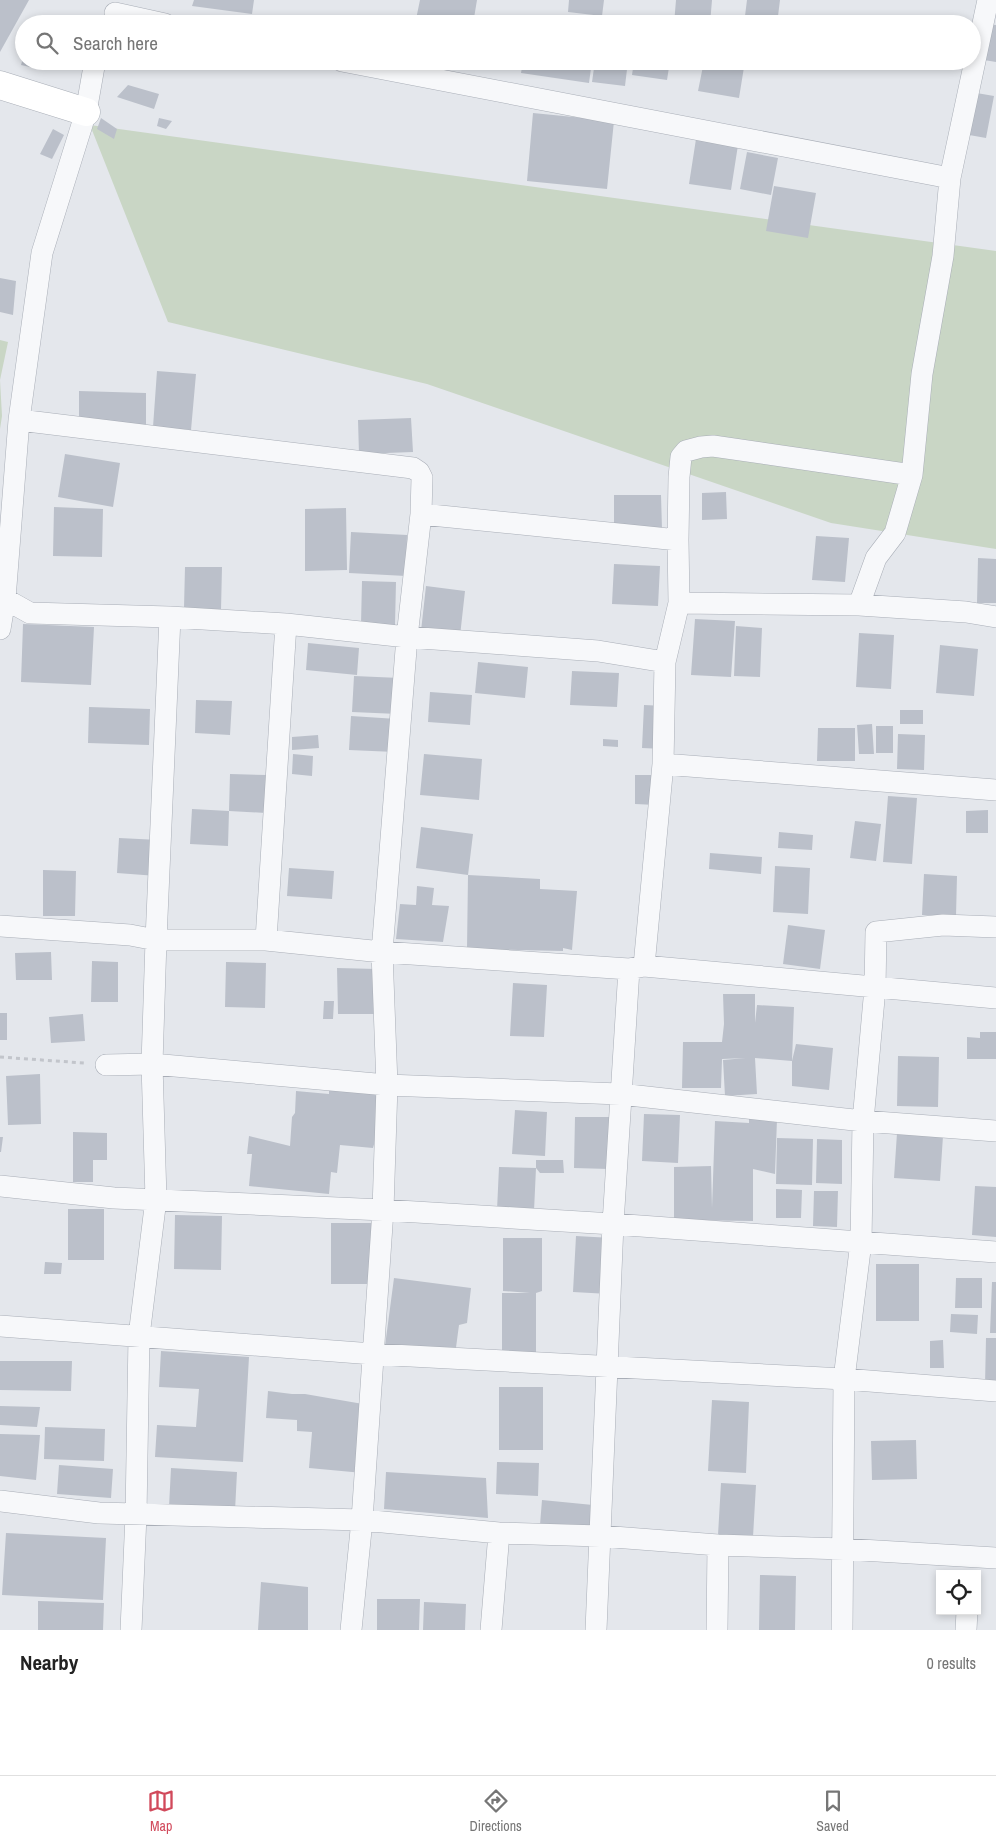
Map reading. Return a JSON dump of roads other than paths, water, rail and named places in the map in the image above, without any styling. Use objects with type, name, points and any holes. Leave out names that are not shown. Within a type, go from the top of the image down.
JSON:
[{"type":"street","points":[[981,33],[988,0]]},
{"type":"street","points":[[115,12],[128,15]]},
{"type":"street","points":[[0,629],[5,600],[19,420],[42,253],[86,112],[94,70]]},
{"type":"street","points":[[389,70],[950,178]]},
{"type":"street","points":[[859,605],[876,558],[895,533],[912,475],[922,374],[943,256],[950,178],[973,70]]},
{"type":"street","points":[[0,85],[86,112]]},
{"type":"street","points":[[19,420],[413,468],[419,472],[422,478],[421,514],[408,637],[382,952],[387,1085],[383,1210],[362,1520],[351,1630]]},
{"type":"street","points":[[596,1630],[612,1224],[620,1094],[663,764],[665,662],[679,603],[678,540],[681,457],[686,451],[714,446],[912,475]]},
{"type":"street","points":[[421,514],[678,540]]},
{"type":"street","points":[[5,600],[30,613],[170,617],[286,624],[408,637],[598,651],[665,662]]},
{"type":"street","points":[[679,603],[859,605],[966,612],[996,617]]},
{"type":"street","points":[[131,1630],[136,1515],[139,1336],[156,1199],[152,1064],[170,617]]},
{"type":"street","points":[[266,940],[286,624]]},
{"type":"street","points":[[663,764],[996,790]]},
{"type":"street","points":[[842,1630],[844,1379],[861,1242],[863,1121],[875,988],[876,932],[943,925],[996,927]]},
{"type":"street","points":[[0,926],[130,935],[156,940],[266,940],[382,952],[637,968],[996,998]]},
{"type":"street","points":[[106,1065],[152,1064],[387,1085],[620,1094],[863,1121],[996,1131]]},
{"type":"street","points":[[0,1186],[114,1198],[383,1210],[612,1224],[996,1252]]},
{"type":"street","points":[[0,1326],[373,1354],[844,1379],[996,1391]]},
{"type":"street","points":[[0,1501],[99,1513],[362,1520],[499,1532],[600,1536],[718,1545],[844,1549],[969,1566],[996,1558]]},
{"type":"street","points":[[491,1630],[499,1532]]},
{"type":"street","points":[[717,1630],[718,1545]]},
{"type":"street","points":[[966,1630],[967,1615]]}]
